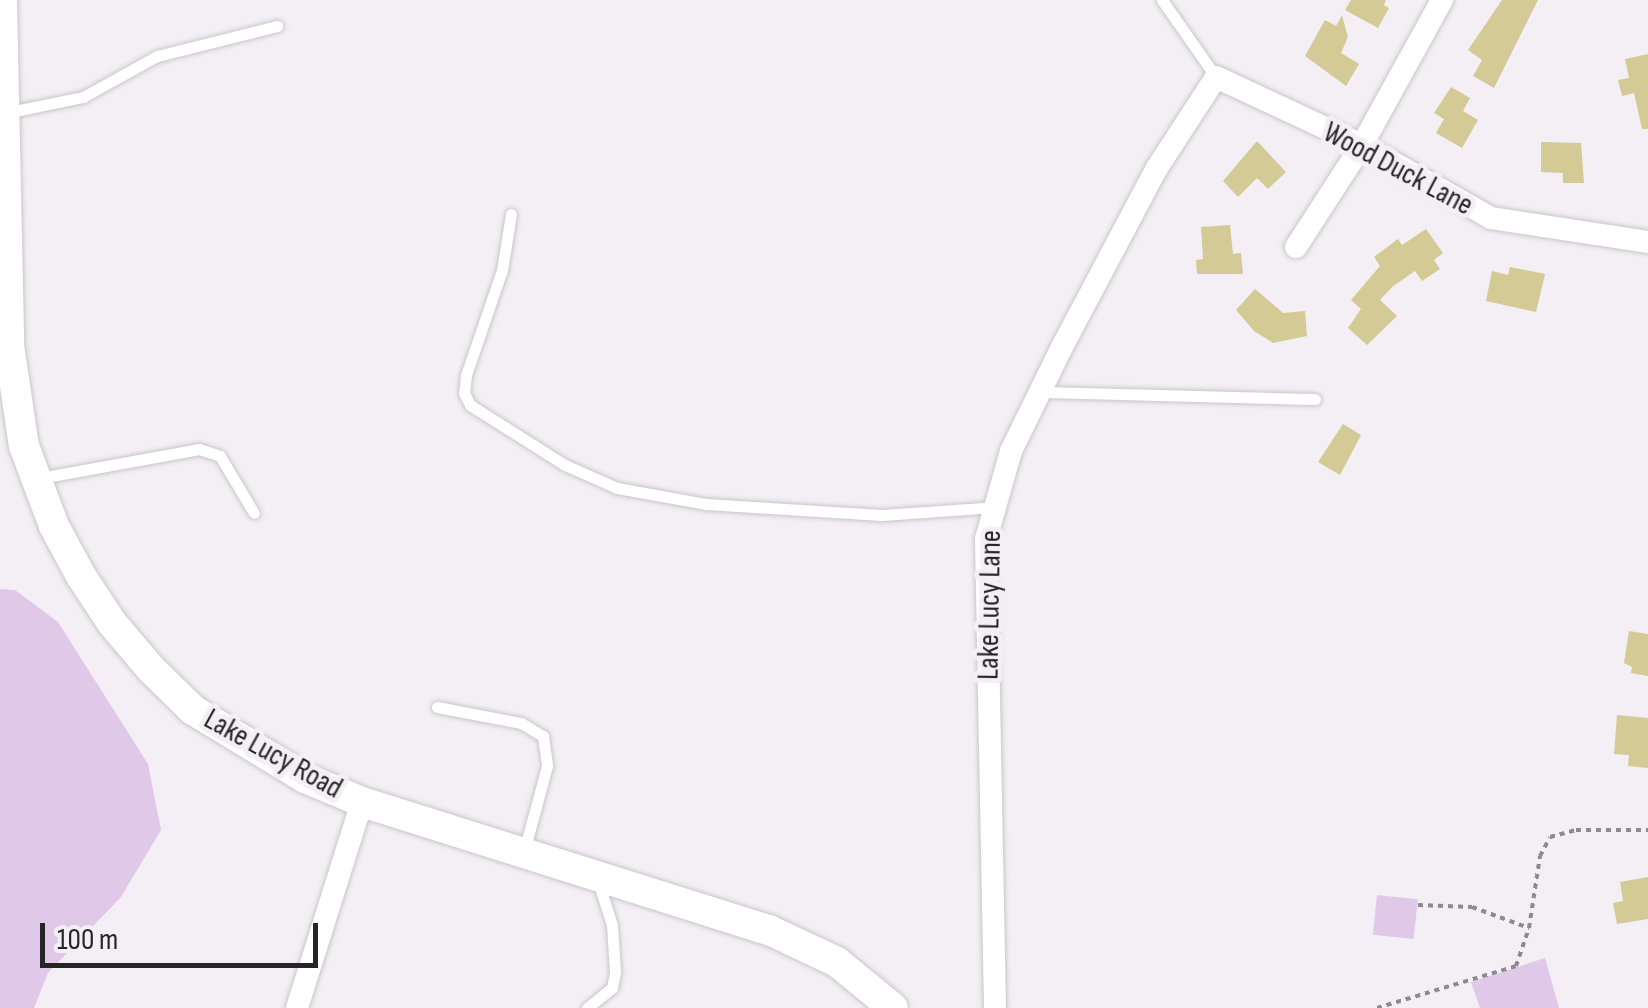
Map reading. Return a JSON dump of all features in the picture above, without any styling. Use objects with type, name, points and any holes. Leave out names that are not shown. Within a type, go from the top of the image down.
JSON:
[{"type":"street","name":"Lake Lucy Road","points":[[2,0],[8,405],[54,526],[112,623],[179,696],[250,748],[362,802],[596,874],[804,944],[838,962],[893,1008]]},
{"type":"street","points":[[1296,247],[1362,145],[1442,0]]},
{"type":"street","name":"Wood Duck Lane","points":[[1216,77],[1362,145],[1491,218],[1648,242]]},
{"type":"street","name":"Lake Lucy Lane","points":[[995,1008],[986,539],[1011,451],[1040,392],[1157,168],[1216,77]]},
{"type":"street","points":[[297,1008],[362,802]]},
{"type":"lane","points":[[1162,0],[1216,77]]},
{"type":"lane","points":[[5,114],[83,97],[157,56],[277,26]]},
{"type":"lane","points":[[511,214],[502,270],[464,393],[470,404],[564,465],[617,488],[706,504],[882,515],[995,507]]},
{"type":"lane","points":[[1040,392],[1315,399]]},
{"type":"lane","points":[[36,479],[199,449],[220,456],[254,513]]},
{"type":"lane","points":[[438,708],[521,723],[543,736],[547,766],[524,852]]},
{"type":"lane","points":[[587,1008],[612,988],[615,972],[612,925],[596,874]]},
{"type":"path","points":[[1377,1008],[1516,966],[1529,928],[1540,856],[1550,838],[1576,830],[1648,830]]},
{"type":"path","points":[[1418,905],[1472,907],[1529,928]]},
{"type":"shaded area","points":[[0,589],[15,590],[58,622],[148,764],[161,830],[121,897],[48,973],[34,1008],[0,1008]]},
{"type":"shaded area","points":[[1377,895],[1418,899],[1414,939],[1373,935]]},
{"type":"shaded area","points":[[1545,958],[1559,1008],[1480,1008],[1471,982]]},
{"type":"building","points":[[1351,0],[1386,0],[1384,5],[1389,8],[1378,28],[1345,10]]},
{"type":"building","points":[[1502,0],[1538,0],[1494,88],[1473,76],[1482,60],[1468,50]]},
{"type":"building","points":[[1342,15],[1348,37],[1341,53],[1359,64],[1346,86],[1305,56],[1325,20],[1336,26]]},
{"type":"building","points":[[1648,54],[1648,129],[1642,129],[1634,93],[1622,96],[1618,80],[1629,78],[1625,59]]},
{"type":"building","points":[[1451,87],[1470,98],[1463,111],[1478,120],[1462,148],[1436,133],[1444,119],[1434,113]]},
{"type":"building","points":[[1257,141],[1286,172],[1268,189],[1257,178],[1238,197],[1223,181]]},
{"type":"building","points":[[1541,142],[1581,143],[1584,183],[1563,183],[1563,173],[1541,172]]},
{"type":"building","points":[[1230,225],[1233,254],[1241,253],[1243,274],[1197,274],[1196,260],[1203,259],[1201,227]]},
{"type":"building","points":[[1426,229],[1443,253],[1434,260],[1440,269],[1422,281],[1415,271],[1392,287],[1380,300],[1397,316],[1367,345],[1348,328],[1361,309],[1351,300],[1380,266],[1374,257],[1398,239],[1402,245]]},
{"type":"building","points":[[1510,267],[1545,274],[1536,312],[1486,301],[1492,271],[1508,275]]},
{"type":"building","points":[[1255,289],[1283,313],[1305,311],[1307,336],[1273,343],[1254,331],[1236,310]]},
{"type":"building","points":[[1343,424],[1361,435],[1340,475],[1318,462]]},
{"type":"building","points":[[1629,631],[1648,634],[1648,676],[1631,673],[1632,667],[1624,663]]},
{"type":"building","points":[[1617,715],[1648,718],[1648,768],[1628,766],[1629,755],[1614,754]]},
{"type":"building","points":[[1648,877],[1648,919],[1617,924],[1613,903],[1623,901],[1620,882]]}]
